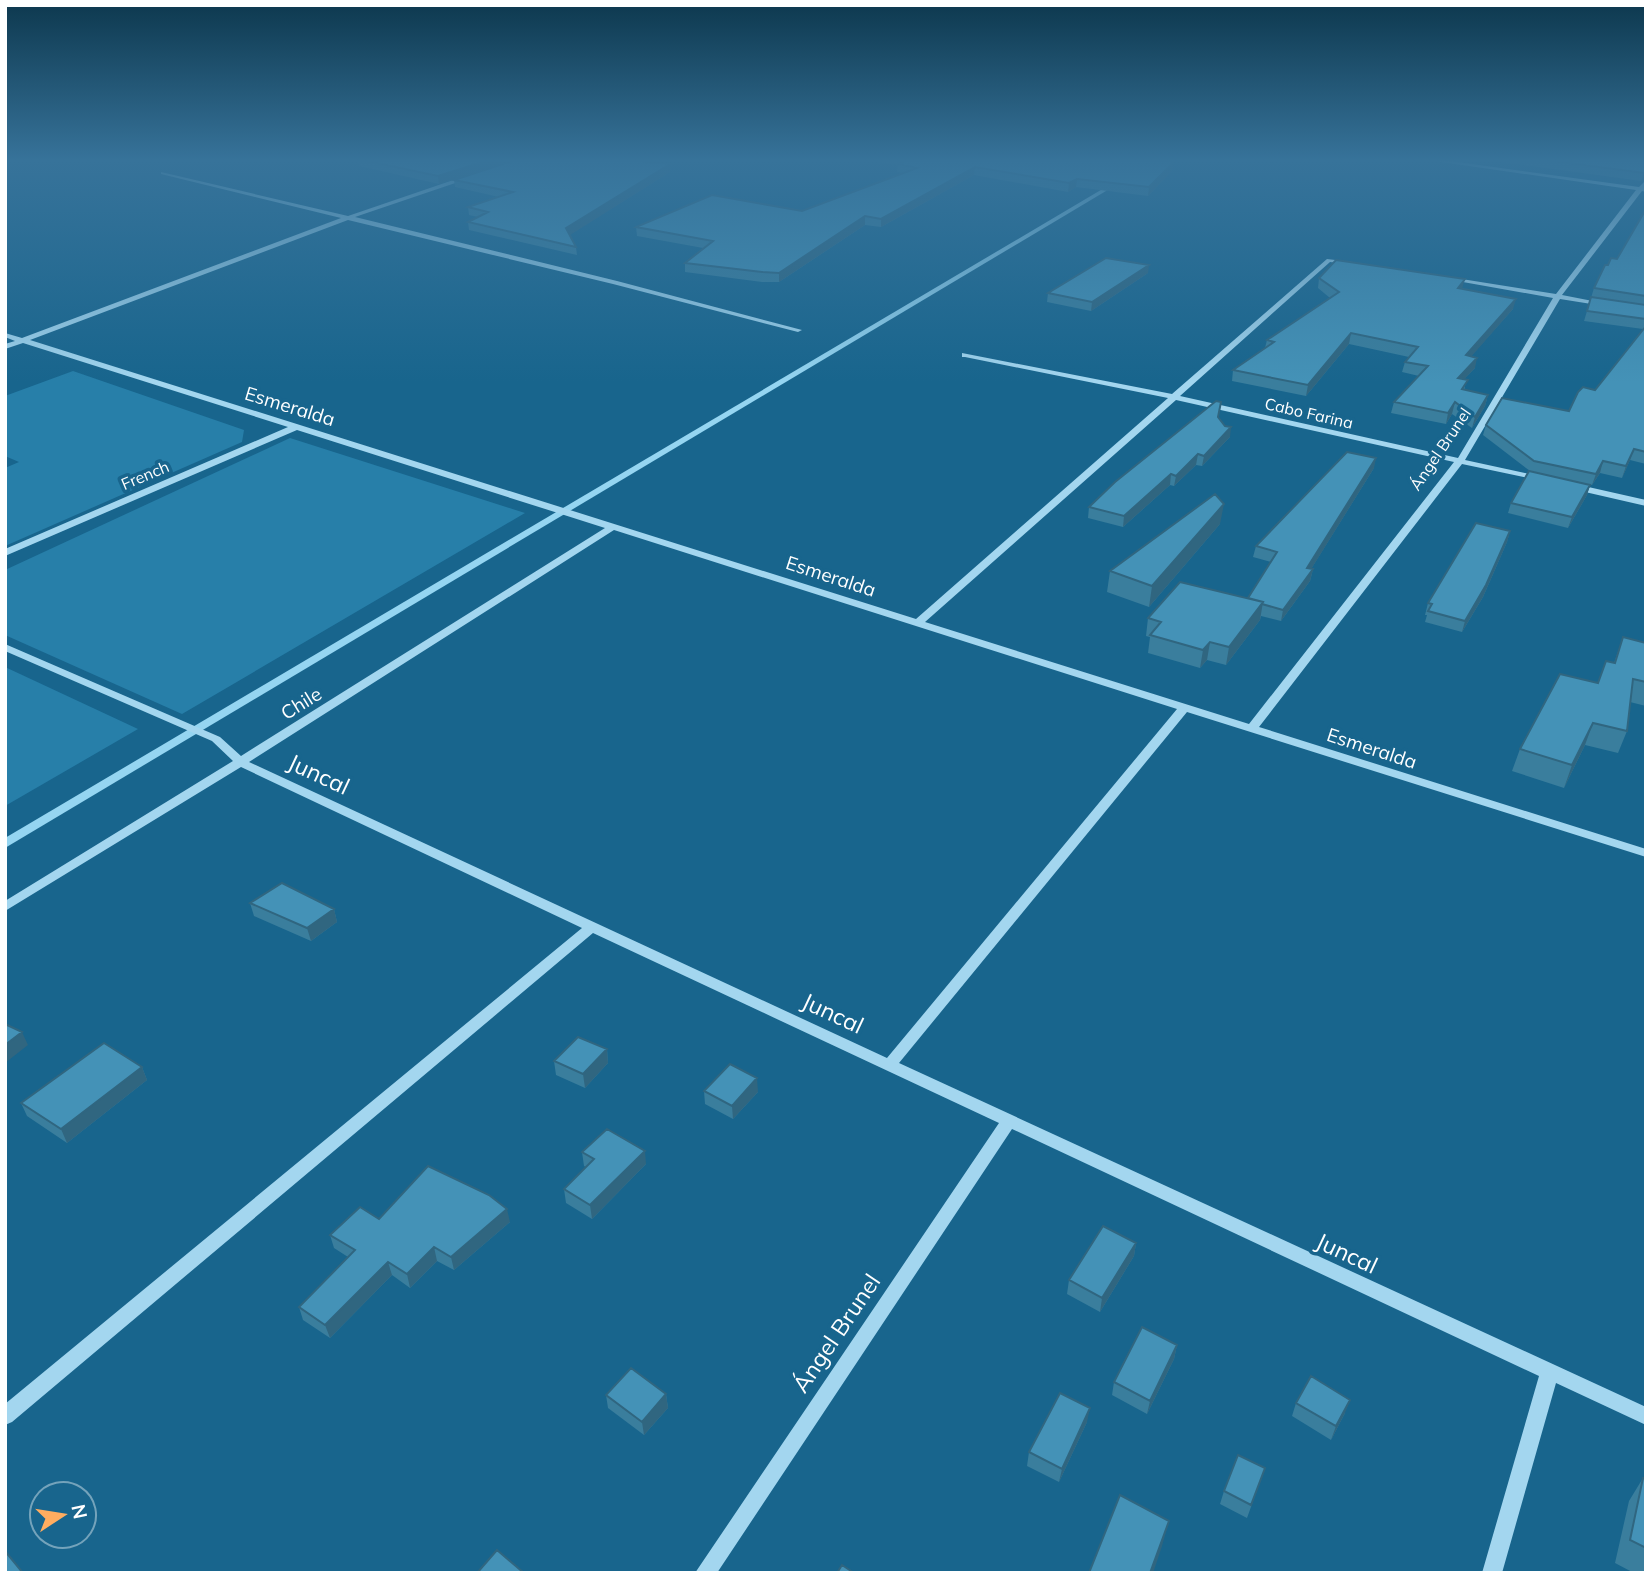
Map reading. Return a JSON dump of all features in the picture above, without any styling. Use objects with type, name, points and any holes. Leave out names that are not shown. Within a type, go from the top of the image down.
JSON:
[{"type":"street","points":[[5,346],[303,235]]},
{"type":"street","points":[[411,235],[615,282],[798,330]]},
{"type":"street","name":"Ángel Brunel","points":[[1252,728],[1460,461],[1558,296],[1606,235]]},
{"type":"street","points":[[919,622],[1329,260],[1356,264]]},
{"type":"street","points":[[1437,277],[1608,305]]},
{"type":"street","name":"Esmeralda","points":[[5,335],[1646,853]]},
{"type":"street","name":"Cabo Farina","points":[[965,355],[1175,397],[1553,482]]},
{"type":"street","name":"French","points":[[5,553],[296,427]]},
{"type":"street","points":[[1566,485],[1646,503]]},
{"type":"street","name":"Chile","points":[[5,907],[614,526]]},
{"type":"street","name":"Juncal","points":[[5,647],[216,739],[240,762],[890,1064],[1008,1122],[1646,1416]]},
{"type":"street","points":[[890,1064],[1185,707]]},
{"type":"street","points":[[5,1416],[591,927]]},
{"type":"street","name":"Ángel Brunel","points":[[705,1573],[1008,1122]]},
{"type":"street","points":[[1492,1573],[1549,1371]]},
{"type":"shaded area","points":[[73,371],[244,430],[242,442],[5,546],[5,468],[19,462],[5,456],[5,396]]},
{"type":"shaded area","points":[[290,438],[525,513],[182,714],[5,635],[5,570]]},
{"type":"shaded area","points":[[5,667],[138,729],[5,806]]},
{"type":"building","points":[[523,235],[569,235],[576,247]]},
{"type":"building","points":[[678,235],[837,235],[779,273],[685,263],[713,241]]},
{"type":"building","points":[[1631,235],[1646,235],[1646,296],[1594,288],[1605,265],[1608,265],[1611,258],[1617,259]]},
{"type":"building","points":[[1106,258],[1149,265],[1092,302],[1048,293]]},
{"type":"building","points":[[1336,260],[1465,279],[1458,288],[1516,299],[1466,355],[1477,358],[1458,378],[1468,380],[1462,389],[1488,395],[1475,417],[1455,402],[1448,413],[1394,402],[1428,366],[1405,362],[1418,347],[1351,333],[1308,385],[1233,370],[1274,342],[1267,340],[1339,292],[1319,278]]},
{"type":"building","points":[[1591,297],[1646,305],[1646,319],[1587,311]]},
{"type":"building","points":[[1646,326],[1646,452],[1634,449],[1626,466],[1603,461],[1596,474],[1534,461],[1486,425],[1502,398],[1569,411],[1578,392],[1583,387],[1595,390]]},
{"type":"building","points":[[1216,401],[1221,402],[1218,417],[1225,426],[1231,427],[1204,456],[1198,454],[1176,476],[1171,474],[1124,516],[1089,507],[1115,482]]},
{"type":"building","points":[[1347,452],[1376,458],[1307,568],[1313,569],[1283,610],[1248,598],[1277,552],[1256,546]]},
{"type":"building","points":[[1529,471],[1590,485],[1572,517],[1511,503]]},
{"type":"building","points":[[1215,494],[1224,504],[1152,586],[1110,571]]},
{"type":"building","points":[[1476,523],[1510,531],[1486,585],[1465,621],[1428,611],[1432,604],[1428,603]]},
{"type":"building","points":[[1180,582],[1263,602],[1229,647],[1210,642],[1203,650],[1150,635],[1161,622],[1148,618]]},
{"type":"building","points":[[1623,637],[1646,643],[1646,682],[1633,679],[1627,731],[1593,723],[1572,765],[1520,749],[1560,674],[1598,683],[1606,661],[1615,663]]},
{"type":"building","points":[[282,883],[334,909],[307,928],[250,903]]},
{"type":"building","points":[[5,1024],[22,1032],[5,1045]]},
{"type":"building","points":[[578,1037],[607,1049],[583,1074],[554,1061]]},
{"type":"building","points":[[104,1043],[142,1067],[61,1129],[21,1103]]},
{"type":"building","points":[[730,1064],[757,1078],[732,1106],[704,1091]]},
{"type":"building","points":[[607,1129],[645,1151],[590,1205],[564,1189],[594,1159],[582,1152]]},
{"type":"building","points":[[428,1166],[489,1195],[507,1209],[451,1257],[434,1247],[407,1274],[388,1262],[325,1325],[299,1307],[355,1250],[330,1235],[360,1207],[379,1219]]},
{"type":"building","points":[[1103,1226],[1136,1243],[1102,1298],[1069,1280]]},
{"type":"building","points":[[1142,1327],[1177,1345],[1150,1401],[1114,1382]]},
{"type":"building","points":[[631,1368],[666,1394],[642,1422],[606,1395]]},
{"type":"building","points":[[1311,1376],[1350,1400],[1336,1426],[1296,1403]]},
{"type":"building","points":[[1060,1393],[1090,1408],[1062,1469],[1029,1452]]},
{"type":"building","points":[[1238,1455],[1265,1468],[1251,1505],[1224,1491]]},
{"type":"building","points":[[1643,1478],[1646,1479],[1646,1548],[1630,1540]]},
{"type":"building","points":[[1120,1495],[1169,1521],[1150,1573],[1089,1573]]},
{"type":"building","points":[[497,1550],[524,1573],[477,1573]]},
{"type":"building","points":[[5,1551],[23,1573],[5,1573]]},
{"type":"building","points":[[842,1565],[854,1573],[837,1573]]},
{"type":"waterway","points":[[5,844],[1029,235]]}]
